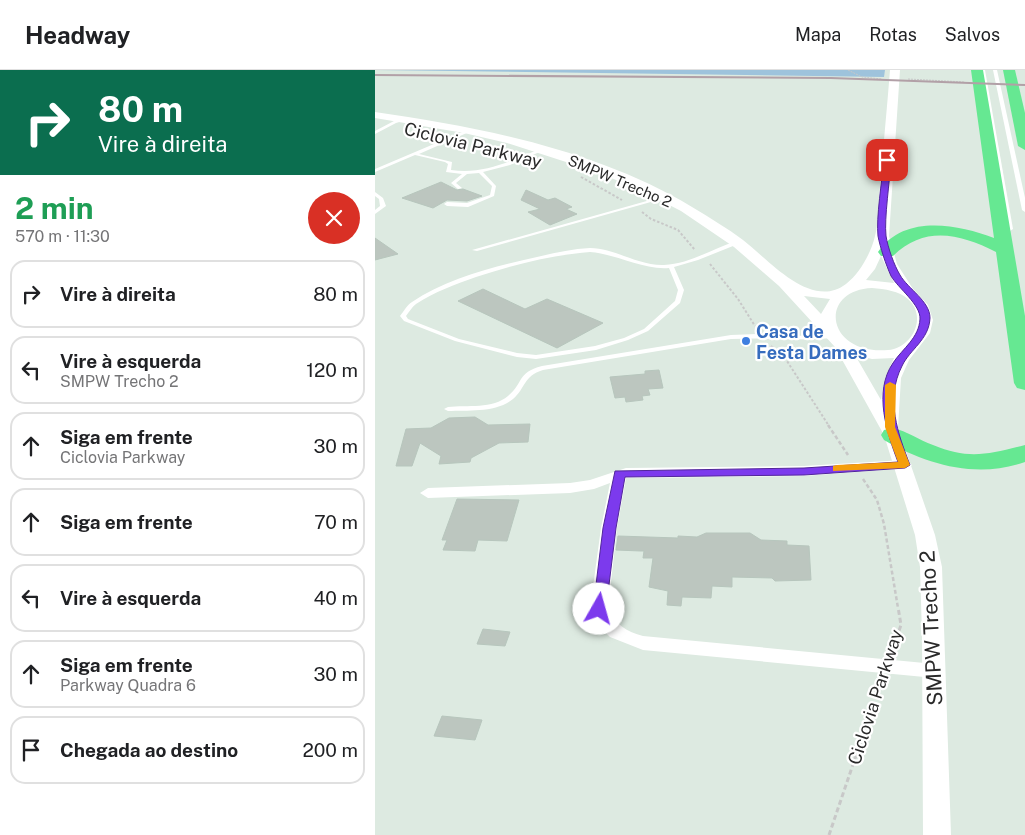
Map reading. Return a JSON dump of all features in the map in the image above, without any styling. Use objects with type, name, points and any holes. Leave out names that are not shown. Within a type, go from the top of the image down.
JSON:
[{"type":"highway","points":[[980,80],[1008,242],[1025,383]]},
{"type":"highway","points":[[1006,83],[1025,146]]},
{"type":"highway","points":[[884,244],[895,241],[905,235],[940,231],[1008,242]]},
{"type":"highway","points":[[892,431],[938,456],[966,462],[1006,460],[1025,453]]},
{"type":"street","points":[[892,77],[884,244],[893,270],[907,292],[922,306],[925,317],[921,336],[907,350],[892,376],[889,390],[892,431]]},
{"type":"street","name":"SMPW Trecho 2","points":[[375,115],[407,119],[467,131],[543,150],[615,176],[663,198],[695,216],[736,243],[784,284]]},
{"type":"street","points":[[884,244],[868,269],[831,304],[827,318],[835,338],[892,431]]},
{"type":"street","points":[[784,284],[810,293],[847,290],[875,284],[907,292]]},
{"type":"street","points":[[784,284],[835,338],[874,354],[907,350]]},
{"type":"street","name":"SMPW Trecho 2","points":[[892,431],[905,465],[925,535],[931,567],[935,671],[937,835]]},
{"type":"street","points":[[428,493],[570,488],[594,484],[619,474],[804,471],[905,465]]},
{"type":"street","points":[[619,474],[609,528],[599,609],[604,621],[626,639],[643,643],[935,671]]},
{"type":"lane","points":[[995,70],[1006,83],[1025,210]]},
{"type":"lane","points":[[375,133],[395,122],[407,119]]},
{"type":"lane","points":[[375,172],[467,131]]},
{"type":"lane","points":[[415,154],[446,161],[450,163],[448,171],[465,174],[481,172],[543,150]]},
{"type":"lane","points":[[447,204],[469,205],[492,196],[494,186],[489,177],[481,172]]},
{"type":"lane","points":[[460,188],[453,183],[465,174]]},
{"type":"lane","points":[[375,193],[381,199],[383,206],[375,212]]},
{"type":"lane","points":[[475,250],[663,198]]},
{"type":"lane","points":[[671,266],[681,290],[678,302],[646,330],[627,340],[596,348],[536,357],[517,355],[457,340],[406,320],[403,316],[407,309],[457,281],[475,274],[559,254],[589,250],[606,251],[655,266],[671,266],[736,243]]},
{"type":"lane","points":[[448,409],[487,406],[501,402],[511,397],[531,370],[541,368],[731,337],[801,340],[835,338]]},
{"type":"path","points":[[848,70],[868,78],[892,77]]},
{"type":"path","points":[[907,80],[980,80]]},
{"type":"path","name":"Ciclovia Parkway","points":[[579,176],[634,207],[651,219],[678,230],[718,272],[761,337],[785,358],[877,500],[884,524],[901,625],[829,835]]},
{"type":"shaded area","points":[[375,70],[885,70],[884,77]]},
{"type":"building","points":[[441,182],[457,190],[463,189],[482,196],[467,201],[447,200],[433,208],[402,198]]},
{"type":"building","points":[[526,190],[548,200],[555,198],[572,207],[566,209],[577,214],[550,225],[528,212],[540,209],[521,200]]},
{"type":"building","points":[[375,238],[398,254],[375,260]]},
{"type":"building","points":[[483,289],[525,309],[547,299],[603,323],[557,348],[458,301]]},
{"type":"building","points":[[659,370],[663,388],[648,389],[650,395],[642,396],[643,400],[626,402],[625,397],[615,398],[610,377],[645,374],[645,371]]},
{"type":"building","points":[[475,417],[488,425],[530,424],[528,442],[499,443],[471,458],[470,462],[439,464],[441,456],[420,443],[412,466],[396,466],[406,429],[431,428],[449,418]]},
{"type":"building","points":[[457,499],[519,500],[507,541],[478,540],[475,551],[443,550],[447,540],[442,540]]},
{"type":"building","points":[[706,533],[750,533],[761,540],[787,541],[787,545],[809,546],[811,580],[775,581],[772,578],[732,577],[732,587],[712,586],[711,598],[682,597],[681,606],[667,605],[668,591],[649,587],[653,558],[643,558],[644,551],[616,550],[618,536],[678,538],[678,536],[697,537]]},
{"type":"building","points":[[483,629],[510,632],[505,646],[477,644]]},
{"type":"building","points":[[442,716],[482,720],[475,740],[434,736]]},
{"type":"railway","points":[[375,75],[831,78],[1025,85]]},
{"type":"slow traffic","points":[[837,469],[905,465],[890,427],[890,385]]},
{"type":"place","name":"Casa de Festa Dames","points":[[746,341]]},
{"type":"route","points":[[599,609],[609,528],[619,474],[804,471],[905,465],[890,427],[889,390],[897,365],[907,350],[921,336],[925,317],[922,306],[907,292],[895,275],[882,236],[887,160]]}]
